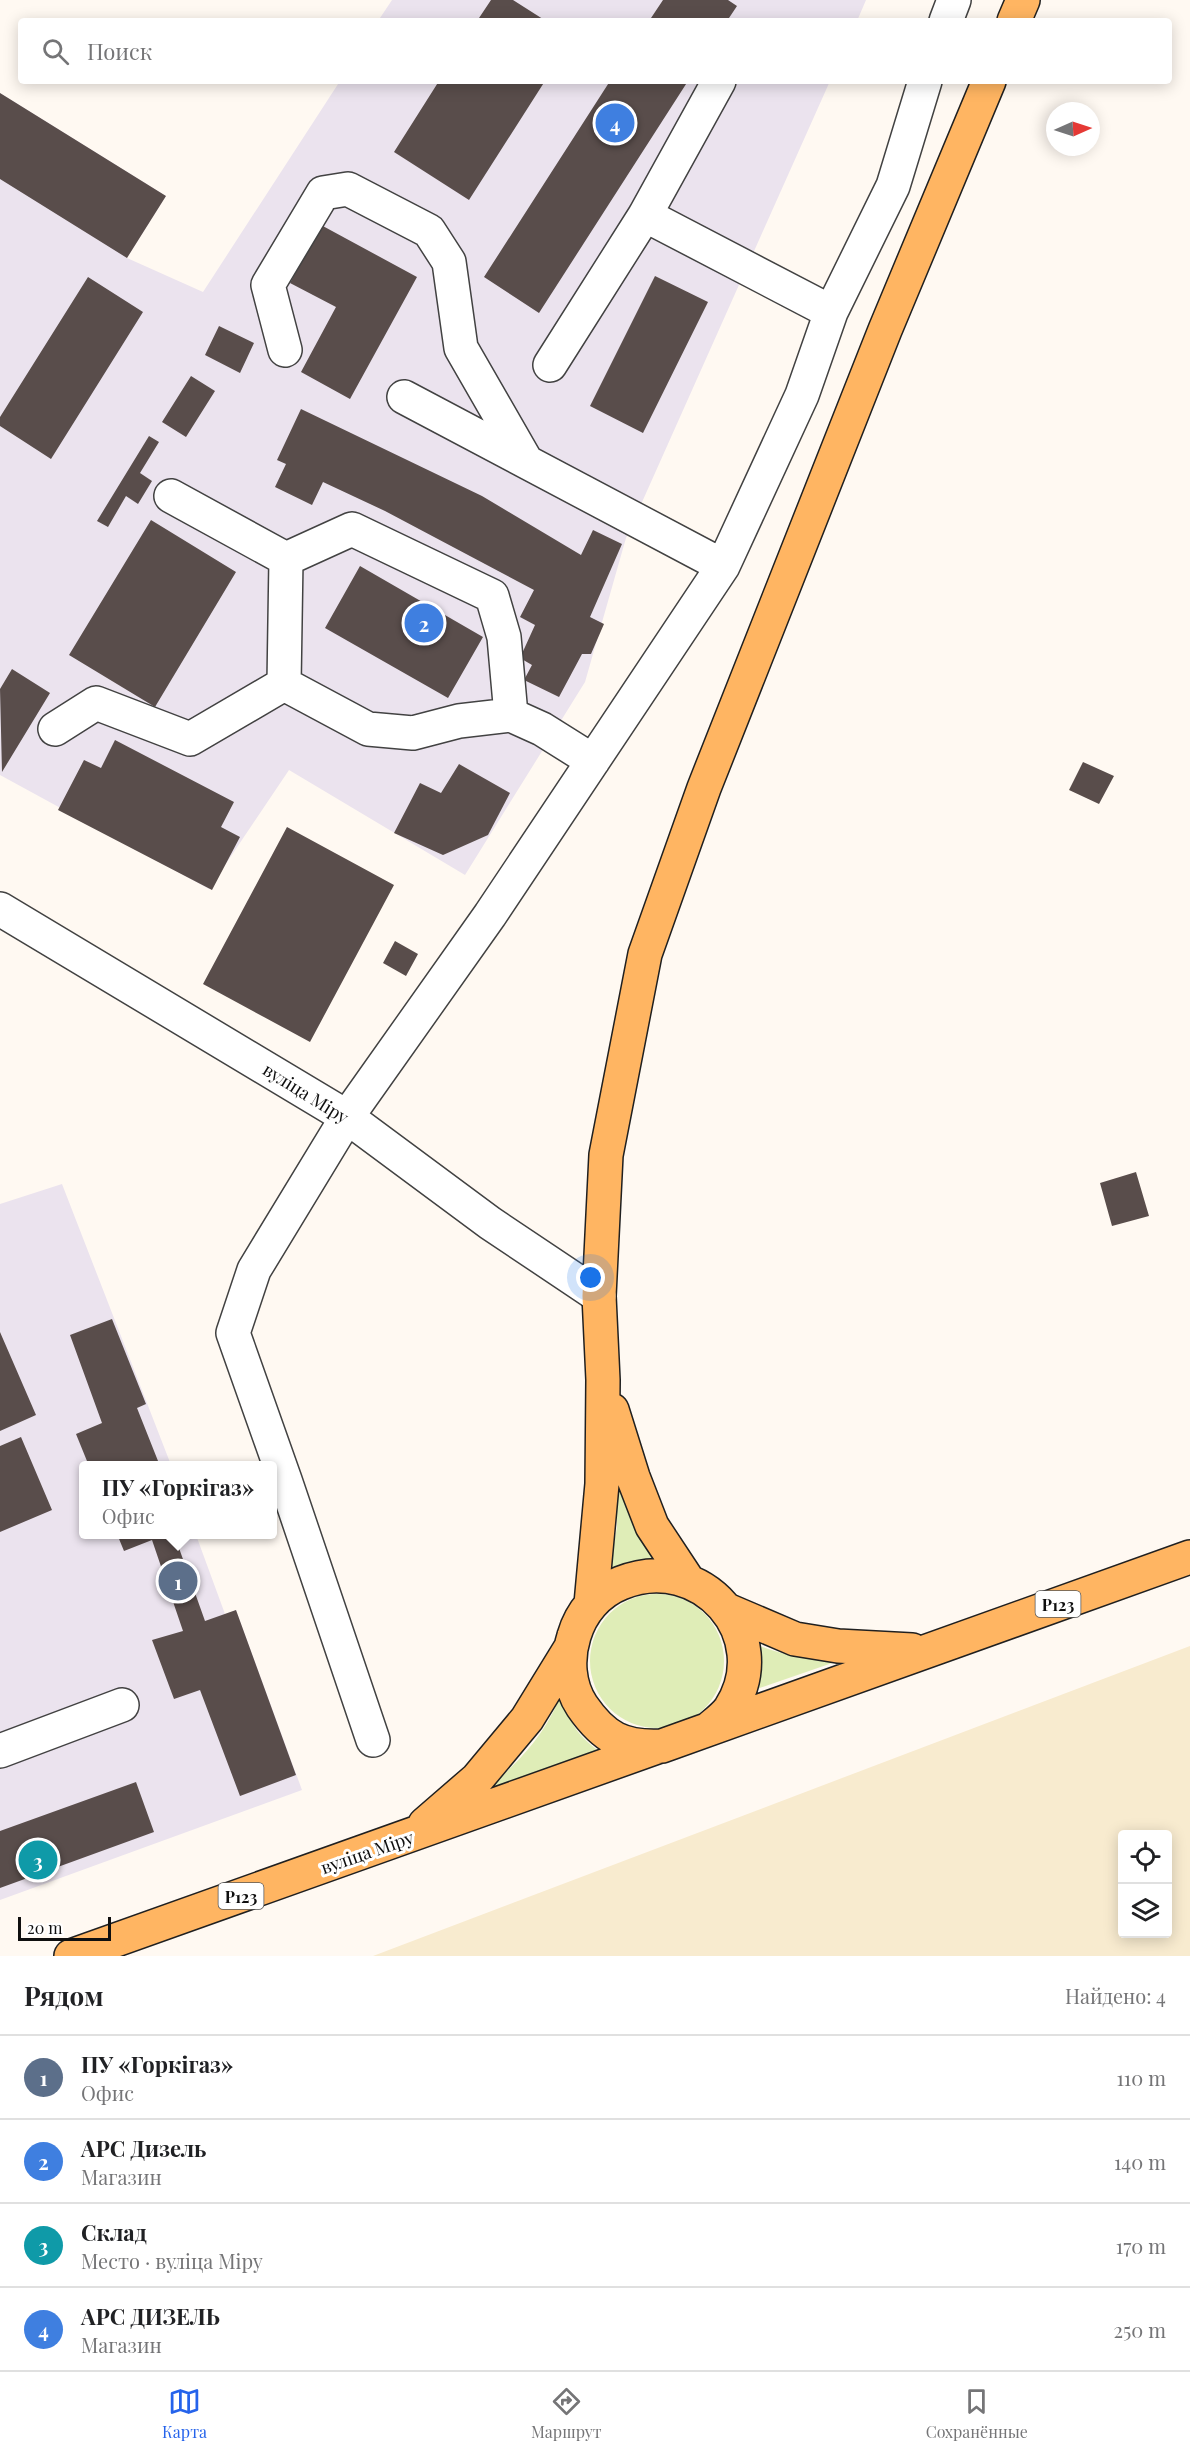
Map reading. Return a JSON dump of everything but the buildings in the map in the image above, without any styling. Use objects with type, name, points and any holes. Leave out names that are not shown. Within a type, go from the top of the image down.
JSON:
[{"type":"main road","points":[[1015,18],[1023,0]]},
{"type":"main road","points":[[591,1604],[602,1484],[603,1380],[599,1296],[606,1155],[645,954],[704,788],[885,330],[988,84]]},
{"type":"main road","points":[[603,1380],[633,1477],[652,1526],[687,1580]]},
{"type":"main road","name":"Р123","points":[[662,1746],[1190,1557]]},
{"type":"main road","points":[[410,1837],[477,1779],[527,1719],[570,1649],[577,1625],[591,1604],[611,1587],[635,1577],[661,1574],[687,1580],[709,1592],[727,1610],[739,1633],[744,1659],[741,1686],[729,1710],[710,1728]]},
{"type":"main road","points":[[727,1610],[795,1639],[838,1646],[926,1651]]},
{"type":"main road","points":[[570,1649],[570,1675],[578,1700],[593,1721],[614,1738],[638,1747],[662,1746]]},
{"type":"main road","name":"вуліца Міру","points":[[71,1956],[662,1746]]},
{"type":"street","points":[[947,18],[954,0]]},
{"type":"street","points":[[550,365],[645,215],[717,84]]},
{"type":"street","points":[[372,1740],[233,1333],[254,1270],[347,1117],[490,915],[723,566],[802,394],[831,312],[893,186],[924,84]]},
{"type":"street","points":[[285,350],[268,285],[323,193],[348,189],[429,231],[449,262],[460,348],[526,461]]},
{"type":"street","points":[[645,215],[831,312]]},
{"type":"street","points":[[404,396],[723,566]]},
{"type":"street","points":[[171,496],[286,559]]},
{"type":"street","points":[[286,559],[352,528],[492,596],[504,637],[512,715]]},
{"type":"street","points":[[284,684],[286,559]]},
{"type":"street","points":[[284,684],[369,729],[413,733],[459,721],[512,715],[542,729],[593,761]]},
{"type":"street","points":[[56,729],[96,703],[190,739],[284,684]]},
{"type":"street","name":"вуліца Міру","points":[[0,909],[347,1117],[490,1223],[599,1296]]},
{"type":"street","points":[[0,1751],[122,1705]]},
{"type":"shaded area","points":[[392,0],[866,0],[858,18],[380,18]]},
{"type":"shaded area","points":[[338,84],[829,84],[626,538],[585,682],[465,875],[289,770],[209,889],[0,775],[0,93],[166,196],[127,258],[203,292]]},
{"type":"shaded area","points":[[62,1184],[169,1461],[79,1461],[79,1539],[197,1539],[225,1614],[236,1610],[302,1790],[0,1900],[0,1204]]},
{"type":"shaded area","points":[[1190,1646],[1190,1956],[373,1956]]},
{"type":"green space","points":[[615,1445],[661,1565],[608,1576],[617,1527]]},
{"type":"green space","points":[[657,1594],[683,1599],[704,1614],[719,1635],[724,1661],[719,1687],[704,1708],[683,1723],[657,1728],[631,1723],[610,1708],[595,1687],[590,1661],[595,1635],[610,1614],[631,1599]]},
{"type":"green space","points":[[749,1641],[793,1656],[838,1661],[748,1692]]},
{"type":"green space","points":[[561,1695],[575,1727],[600,1752],[487,1790],[539,1736]]},
{"type":"place","name":"АРС ДИЗЕЛЬ","points":[[615,123]]},
{"type":"place","name":"АРС Дизель","points":[[424,623]]},
{"type":"place","name":"ПУ «Горкігаз»","points":[[178,1581]]},
{"type":"place","name":"Склад","points":[[38,1860]]}]
